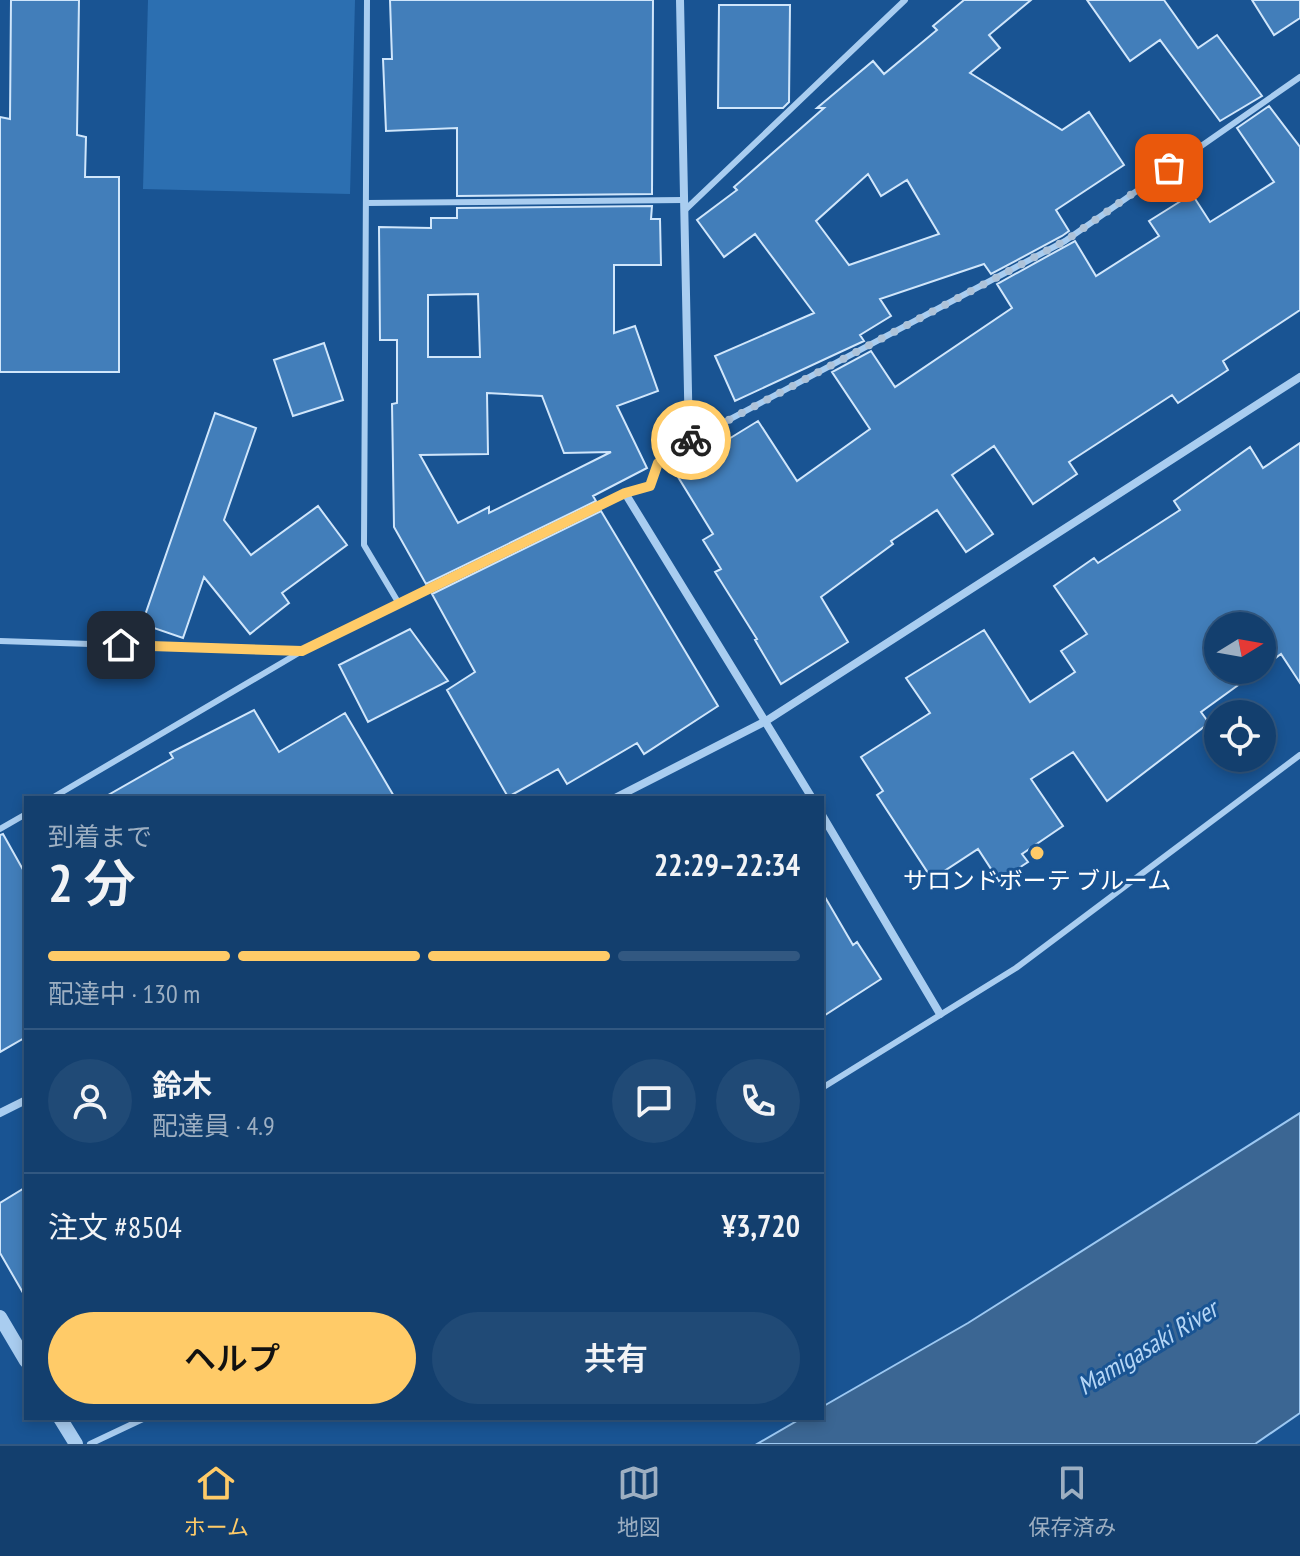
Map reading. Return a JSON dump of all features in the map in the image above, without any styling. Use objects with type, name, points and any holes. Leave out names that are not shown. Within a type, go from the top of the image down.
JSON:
[{"type":"street","points":[[680,0],[689,441],[658,463],[650,486],[625,493],[811,796]]},
{"type":"street","points":[[619,796],[766,721],[1300,377]]},
{"type":"street","points":[[824,818],[940,1014]]},
{"type":"street","points":[[0,1113],[24,1101]]},
{"type":"street","points":[[0,1317],[24,1358]]},
{"type":"street","points":[[61,1420],[76,1444]]},
{"type":"lane","points":[[367,0],[364,545],[398,602]]},
{"type":"lane","points":[[683,212],[905,0]]},
{"type":"lane","points":[[689,441],[1065,241],[1300,77]]},
{"type":"lane","points":[[366,203],[683,200]]},
{"type":"lane","points":[[55,796],[302,651],[625,493]]},
{"type":"lane","points":[[0,641],[302,651]]},
{"type":"lane","points":[[824,1087],[1016,968],[1300,755]]},
{"type":"lane","points":[[0,829],[24,815]]},
{"type":"lane","points":[[90,1444],[141,1420]]},
{"type":"shaded area","points":[[148,0],[355,0],[350,194],[143,189]]},
{"type":"water","name":"Mamigasaki River","points":[[1300,1113],[1300,1413],[1255,1444],[757,1444],[799,1420],[824,1420],[824,1406],[968,1323]]},
{"type":"building","points":[[11,0],[79,0],[77,135],[86,137],[85,177],[119,177],[119,372],[0,372],[0,117],[10,119]]},
{"type":"building","points":[[390,0],[653,0],[652,194],[457,196],[457,128],[386,131],[383,59],[392,59]]},
{"type":"building","points":[[964,0],[1031,0],[989,35],[1000,48],[970,73],[1062,130],[1089,112],[1124,165],[1056,210],[1069,231],[1062,236],[991,274],[984,264],[880,299],[891,316],[860,335],[864,341],[735,401],[715,356],[814,313],[755,234],[724,257],[697,220],[737,190],[734,187],[824,108],[817,108],[873,61],[884,74],[937,30],[933,26]],"holes":[[[868,174],[881,196],[907,180],[939,234],[849,265],[816,221]]]},
{"type":"building","points":[[1087,0],[1164,0],[1198,48],[1217,35],[1262,96],[1220,121],[1160,40],[1130,61]]},
{"type":"building","points":[[1252,0],[1300,0],[1300,18],[1274,35]]},
{"type":"building","points":[[719,5],[790,5],[789,102],[783,108],[718,108]]},
{"type":"building","points":[[1269,106],[1300,147],[1300,310],[1223,361],[1228,370],[1178,403],[1172,395],[1069,462],[1077,474],[1033,504],[994,446],[952,475],[993,534],[966,552],[937,510],[891,541],[893,544],[821,597],[848,642],[781,684],[715,572],[721,569],[703,540],[713,534],[675,472],[758,421],[797,481],[870,429],[832,372],[871,351],[895,387],[1012,308],[997,284],[1075,241],[1096,276],[1159,236],[1149,221],[1192,194],[1210,222],[1274,182],[1237,128]]},
{"type":"building","points":[[652,206],[651,219],[660,219],[661,265],[614,265],[614,333],[635,326],[658,391],[617,406],[647,468],[593,496],[596,501],[426,584],[394,527],[392,404],[397,403],[397,340],[380,340],[379,227],[431,228],[431,218],[457,218],[457,208]],"holes":[[[478,294],[480,357],[428,357],[428,295]],[[487,393],[542,396],[564,453],[611,452],[489,513],[489,507],[458,523],[420,455],[488,454]]]},
{"type":"building","points":[[324,343],[343,400],[293,416],[274,360]]},
{"type":"building","points":[[215,413],[256,428],[224,520],[251,555],[318,506],[347,545],[282,593],[289,603],[250,634],[204,577],[183,638],[142,624]]},
{"type":"building","points":[[1300,443],[1300,683],[1281,654],[1276,658],[1276,612],[1204,612],[1204,684],[1240,684],[1218,700],[1204,700],[1201,712],[1204,727],[1107,801],[1073,752],[1031,779],[1063,826],[1022,854],[1028,862],[999,881],[978,849],[932,879],[877,795],[883,791],[861,757],[930,713],[906,678],[984,630],[1030,702],[1075,672],[1061,651],[1087,634],[1054,586],[1094,558],[1098,563],[1180,510],[1174,501],[1250,447],[1263,468]]},
{"type":"building","points":[[601,511],[718,706],[644,754],[637,743],[567,784],[558,769],[507,796],[447,690],[475,672],[432,594]]},
{"type":"building","points":[[410,629],[448,681],[368,722],[339,665]]},
{"type":"building","points":[[254,710],[279,752],[345,713],[394,796],[106,796],[173,758],[170,753]]},
{"type":"building","points":[[3,834],[24,871],[24,1038],[0,1052],[0,835]]},
{"type":"building","points":[[824,895],[853,945],[857,942],[881,979],[824,1016]]},
{"type":"building","points":[[24,1188],[24,1295],[0,1253],[0,1203]]},
{"type":"way so far","points":[[691,440],[1065,241],[1169,168]]},
{"type":"place","name":"サロンドボーテ ブルーム","points":[[1037,853]]},
{"type":"route","points":[[121,645],[302,651],[625,493],[650,486],[658,463],[691,440]]}]
